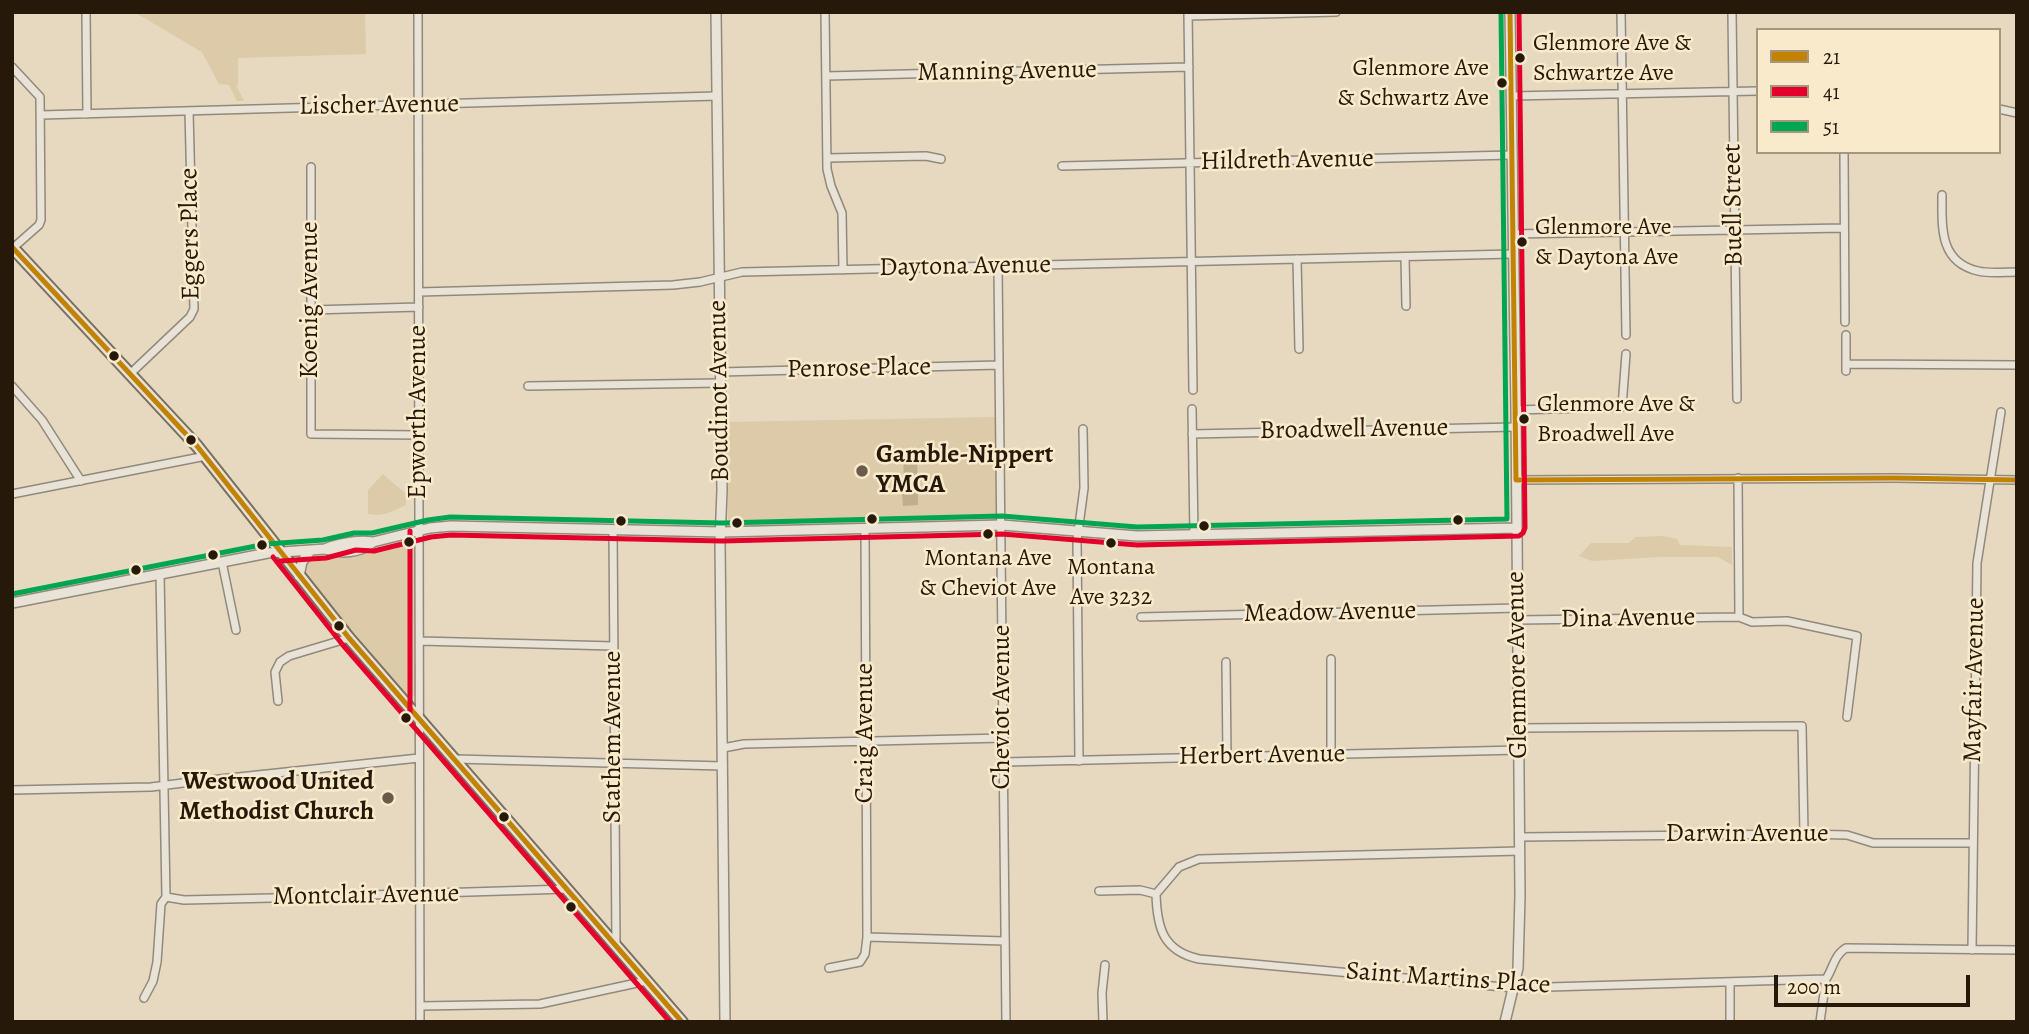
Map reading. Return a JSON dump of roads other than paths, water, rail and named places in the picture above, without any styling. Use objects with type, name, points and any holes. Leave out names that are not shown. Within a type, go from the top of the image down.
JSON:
[{"type":"main road","points":[[13,248],[206,456],[349,638],[682,1022]]},
{"type":"street","points":[[86,12],[87,114]]},
{"type":"street","name":"Epworth Avenue","points":[[418,12],[420,1022]]},
{"type":"street","name":"Boudinot Avenue","points":[[716,12],[725,1022]]},
{"type":"street","points":[[825,12],[828,177],[842,213],[843,270]]},
{"type":"street","points":[[1193,390],[1188,14],[1336,12]]},
{"type":"street","name":"Glenmore Avenue","points":[[1505,1022],[1519,954],[1520,851],[1510,12]]},
{"type":"street","points":[[1621,12],[1626,335]]},
{"type":"street","name":"Buell Street","points":[[1732,12],[1737,399]]},
{"type":"street","points":[[12,67],[40,97],[41,115],[41,220],[39,225],[13,248]]},
{"type":"street","name":"Manning Avenue","points":[[826,76],[1188,67]]},
{"type":"street","points":[[1511,96],[1756,91]]},
{"type":"street","name":"Lischer Avenue","points":[[41,115],[717,96]]},
{"type":"street","name":"Eggers Place","points":[[131,373],[190,317],[194,309],[189,111]]},
{"type":"street","points":[[1844,154],[1845,322]]},
{"type":"street","name":"Hildreth Avenue","points":[[1062,166],[1512,155]]},
{"type":"street","points":[[827,158],[926,156],[941,159]]},
{"type":"street","name":"Koenig Avenue","points":[[311,167],[312,434],[419,435]]},
{"type":"street","points":[[1942,195],[1942,230],[1952,255],[1961,264],[1978,271],[2017,272]]},
{"type":"street","points":[[1513,234],[1843,228]]},
{"type":"street","name":"Daytona Avenue","points":[[419,292],[673,285],[742,272],[1513,254]]},
{"type":"street","points":[[1405,257],[1406,306]]},
{"type":"street","points":[[1297,259],[1299,349]]},
{"type":"street","name":"Cheviot Avenue","points":[[998,267],[1006,1022]]},
{"type":"street","points":[[311,310],[418,307]]},
{"type":"street","points":[[1846,335],[1846,368],[2017,365]]},
{"type":"street","points":[[1516,410],[1622,407],[1626,354]]},
{"type":"street","name":"Penrose Place","points":[[720,372],[999,365]]},
{"type":"street","points":[[528,386],[720,383]]},
{"type":"street","points":[[12,386],[35,411],[76,469],[81,481]]},
{"type":"street","points":[[1192,409],[1194,535]]},
{"type":"street","name":"Mayfair Avenue","points":[[1972,950],[1976,580],[2001,412]]},
{"type":"street","name":"Broadwell Avenue","points":[[1192,434],[1516,427]]},
{"type":"street","points":[[1079,761],[1078,531],[1084,488],[1083,429]]},
{"type":"street","points":[[12,494],[206,456]]},
{"type":"street","points":[[1738,478],[1739,617]]},
{"type":"street","points":[[1516,480],[2017,480]]},
{"type":"street","points":[[12,603],[279,552],[310,551],[373,542],[451,526],[722,532],[1002,525],[1138,536],[1516,528]]},
{"type":"street","name":"Craig Avenue","points":[[865,528],[867,937]]},
{"type":"street","name":"Stathem Avenue","points":[[612,529],[616,946]]},
{"type":"street","points":[[299,576],[302,562],[310,551]]},
{"type":"street","points":[[222,562],[236,630]]},
{"type":"street","points":[[144,998],[155,972],[161,904],[166,897],[160,574]]},
{"type":"street","name":"Meadow Avenue","points":[[1141,617],[1518,608]]},
{"type":"street","name":"Dina Avenue","points":[[1518,620],[1739,617],[1752,622],[1787,621],[1857,636],[1847,717]]},
{"type":"street","points":[[278,701],[275,672],[284,658],[349,638]]},
{"type":"street","points":[[419,641],[614,646]]},
{"type":"street","points":[[1331,659],[1331,755]]},
{"type":"street","points":[[1226,662],[1227,757]]},
{"type":"street","points":[[1518,728],[1802,726],[1804,834]]},
{"type":"street","points":[[723,748],[744,744],[1004,738]]},
{"type":"street","name":"Herbert Avenue","points":[[1004,762],[1519,750]]},
{"type":"street","points":[[12,790],[132,788],[419,758]]},
{"type":"street","points":[[455,759],[723,766]]},
{"type":"street","name":"Darwin Avenue","points":[[1520,837],[1804,834],[1847,835],[1873,843],[1973,842]]},
{"type":"street","points":[[1099,891],[1140,890],[1156,894],[1179,867],[1199,859],[1520,851]]},
{"type":"street","name":"Montclair Avenue","points":[[166,897],[184,900],[567,890]]},
{"type":"street","name":"Saint Martins Place","points":[[1156,894],[1157,914],[1162,932],[1171,945],[1190,957],[1514,988],[1826,979]]},
{"type":"street","points":[[829,968],[859,962],[865,954],[867,937],[1006,941]]},
{"type":"street","points":[[1820,1022],[1826,979],[1841,951],[1850,948],[2017,950]]},
{"type":"street","points":[[1103,1022],[1105,965]]},
{"type":"street","points":[[420,1006],[540,1004],[646,981]]},
{"type":"street","points":[[1730,982],[1730,1022]]},
{"type":"place","name":"Glenmore Ave & Schwartze Ave","points":[[1520,58]]},
{"type":"place","name":"Glenmore Ave & Schwartz Ave","points":[[1502,83]]},
{"type":"place","name":"Glenmore Ave & Daytona Ave","points":[[1522,242]]},
{"type":"place","name":"Glenmore Ave & Broadwell Ave","points":[[1524,419]]},
{"type":"place","name":"Gamble-Nippert YMCA","points":[[862,471]]},
{"type":"place","name":"Montana Ave & Cheviot Ave","points":[[988,534]]},
{"type":"place","name":"Montana Ave 3232","points":[[1111,543]]},
{"type":"place","name":"Westwood United Methodist Church","points":[[388,798]]}]
